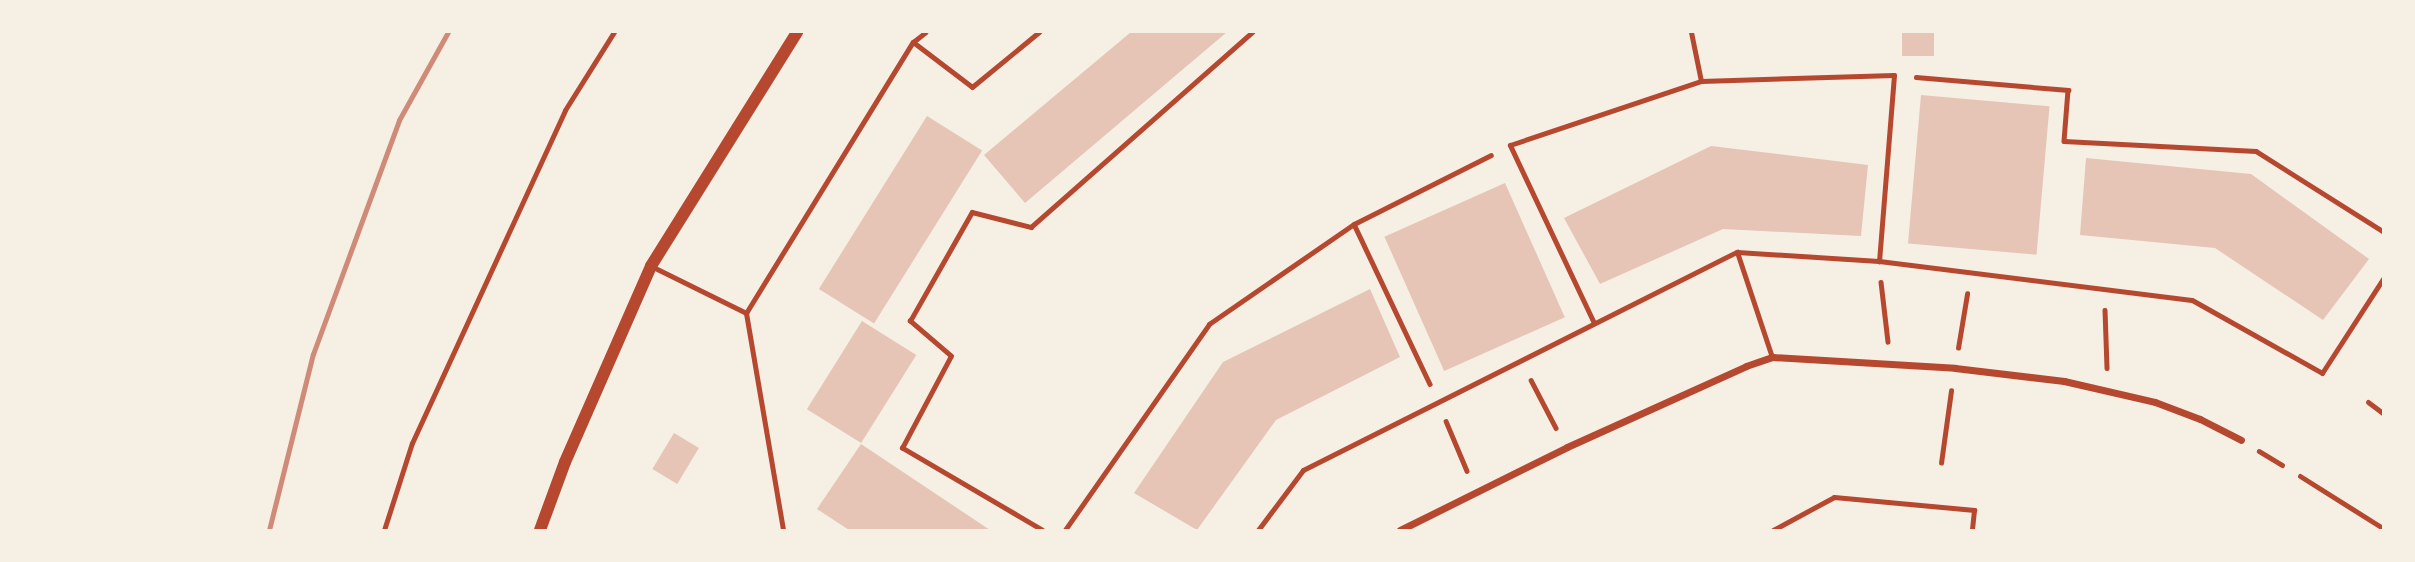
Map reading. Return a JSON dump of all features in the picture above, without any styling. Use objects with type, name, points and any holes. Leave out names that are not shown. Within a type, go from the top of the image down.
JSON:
[{"type":"street","points":[[540,530],[565,462],[651,266],[797,32]]},
{"type":"street","points":[[1401,530],[1567,447],[1746,366],[1772,357],[1891,364],[2064,381],[2155,402],[2200,419],[2241,440]]},
{"type":"lane","points":[[384,530],[412,443],[559,122],[614,32]]},
{"type":"lane","points":[[783,530],[746,313],[914,42],[926,32]]},
{"type":"lane","points":[[914,42],[972,87],[1040,32]]},
{"type":"lane","points":[[1691,32],[1701,80]]},
{"type":"lane","points":[[1594,323],[1510,145],[1701,80],[1894,75],[1879,261]]},
{"type":"lane","points":[[1737,252],[1772,357]]},
{"type":"lane","points":[[1258,530],[1303,470],[1737,252],[1879,261],[2192,300],[2322,373],[2384,277]]},
{"type":"lane","points":[[651,266],[746,313]]},
{"type":"lane","points":[[2368,402],[2384,414]]},
{"type":"lane","points":[[2300,476],[2384,529]]},
{"type":"lane","points":[[1773,530],[1834,497],[1974,510],[1972,530]]},
{"type":"path","points":[[1042,530],[902,449],[951,356],[910,321],[972,212],[1031,227],[1252,32]]},
{"type":"path","points":[[1894,75],[2068,90],[2064,141],[2256,151],[2384,232]]},
{"type":"path","points":[[1065,530],[1209,324],[1354,224],[1510,145]]},
{"type":"path","points":[[1354,224],[1438,401],[1475,491]]},
{"type":"path","points":[[1879,261],[1891,364]]},
{"type":"path","points":[[2105,288],[2108,390]]},
{"type":"path","points":[[1520,360],[1567,447]]},
{"type":"path","points":[[2241,440],[2300,476]]},
{"type":"building","points":[[1131,32],[1227,32],[1025,203],[984,155]]},
{"type":"building","points":[[1902,32],[1934,32],[1934,56],[1902,56]]},
{"type":"building","points":[[1921,95],[2050,106],[2037,255],[1908,243]]},
{"type":"building","points":[[927,116],[982,150],[874,323],[819,289]]},
{"type":"building","points":[[1711,146],[1868,165],[1861,236],[1723,229],[1600,284],[1564,218]]},
{"type":"building","points":[[2086,158],[2251,174],[2369,259],[2323,320],[2215,248],[2080,235]]},
{"type":"building","points":[[1505,183],[1565,317],[1444,371],[1384,237]]},
{"type":"building","points":[[1370,289],[1400,357],[1276,420],[1197,530],[1134,493],[1223,362]]},
{"type":"building","points":[[862,321],[916,355],[861,443],[807,409]]},
{"type":"building","points":[[674,433],[699,448],[677,484],[652,469]]},
{"type":"building","points":[[861,444],[990,530],[849,530],[817,509]]},
{"type":"railway","points":[[269,530],[313,354],[399,120],[448,32]]}]
